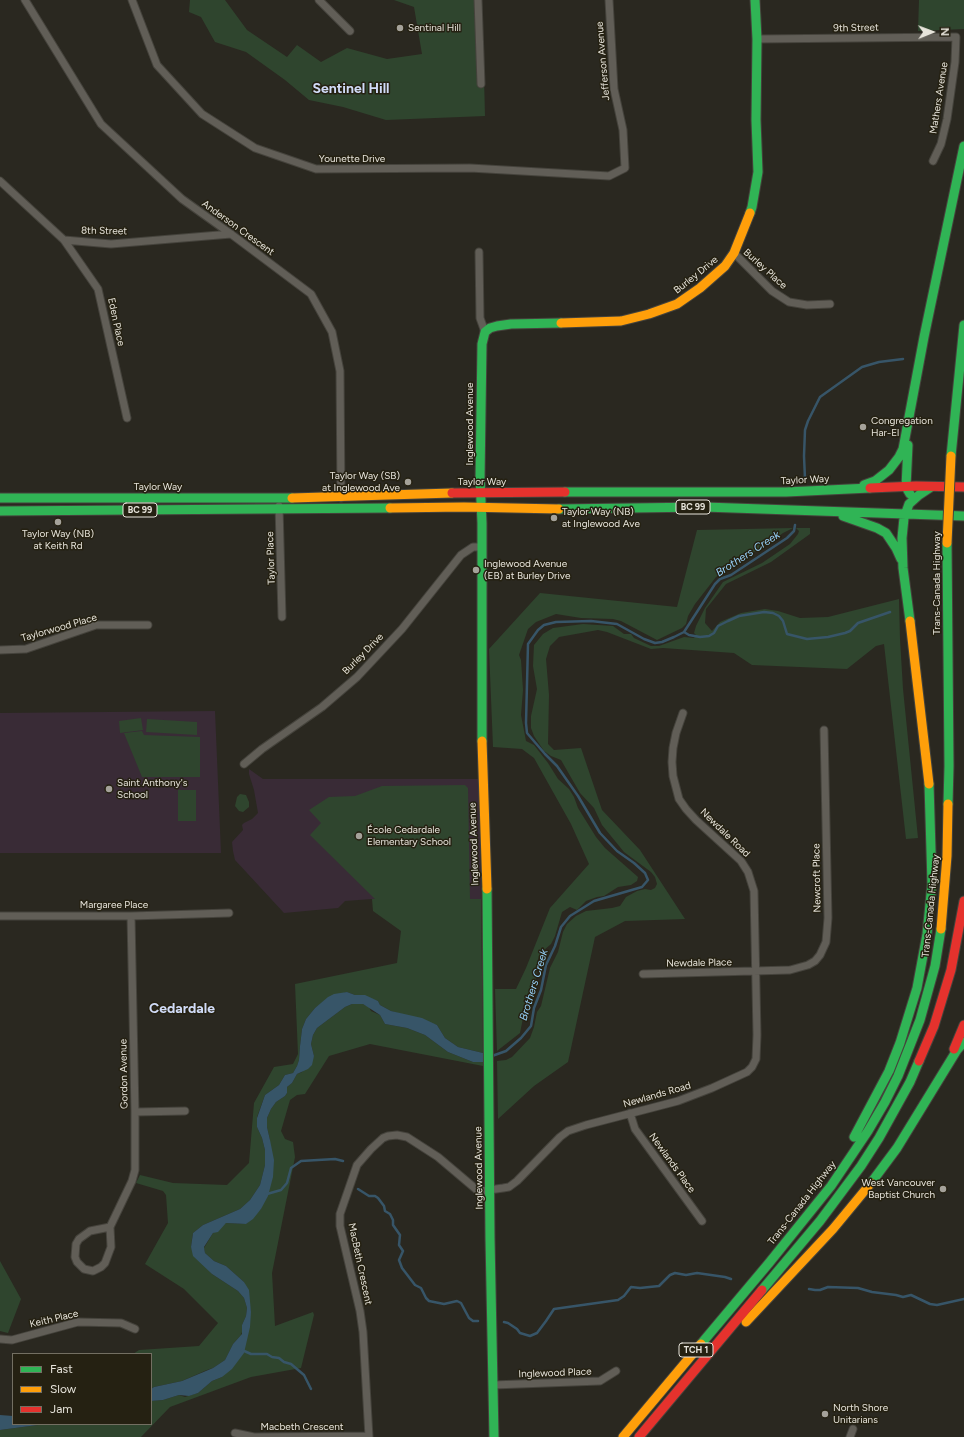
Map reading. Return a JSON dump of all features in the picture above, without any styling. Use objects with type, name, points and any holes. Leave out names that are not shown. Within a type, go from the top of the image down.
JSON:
[{"type":"main road","name":"Burley Drive","points":[[486,332],[490,328],[511,324],[621,321],[648,314],[677,304],[700,288],[725,266],[734,254],[752,207],[758,172],[756,120],[757,39],[755,0]]},
{"type":"main road","points":[[856,488],[875,481],[883,476],[899,457],[905,441],[964,146]]},
{"type":"main road","name":"Trans-Canada Highway","points":[[623,1437],[769,1263],[835,1180],[868,1131],[885,1102],[910,1048],[920,1020],[932,980],[941,931],[947,849],[949,766],[947,543],[951,456],[964,325]]},
{"type":"main road","name":"Inglewood Avenue","points":[[486,332],[482,344],[482,745],[488,934],[494,1437]]},
{"type":"main road","points":[[912,403],[906,487],[920,508],[930,515]]},
{"type":"main road","points":[[769,1263],[844,1153],[876,1097],[900,1043],[915,994],[922,962],[927,934],[932,884],[931,826],[928,767],[903,568],[902,538],[905,514],[913,499],[931,487]]},
{"type":"main road","name":"Taylor Way","points":[[0,498],[279,498],[341,495],[552,492],[786,492],[856,488],[964,487]]},
{"type":"main road","name":"BC 99","points":[[0,511],[481,507],[556,509],[727,508],[964,516]]},
{"type":"main road","points":[[809,510],[857,520],[886,533],[896,548],[903,568]]},
{"type":"main road","name":"TCH 1","points":[[639,1437],[820,1221],[861,1166],[879,1138],[910,1082],[934,1026],[951,970],[964,901]]},
{"type":"main road","points":[[940,1077],[964,1025]]},
{"type":"main road","points":[[650,1423],[809,1255],[854,1205],[897,1148],[957,1050],[964,1042]]},
{"type":"street","name":"Anderson Crescent","points":[[25,0],[101,124],[182,200],[231,234],[311,294],[332,332],[340,371],[341,509]]},
{"type":"street","name":"Younette Drive","points":[[132,0],[157,65],[202,114],[255,148],[316,169],[470,168],[609,176],[625,168]]},
{"type":"street","points":[[318,0],[350,31]]},
{"type":"street","points":[[478,0],[481,84]]},
{"type":"street","name":"Jefferson Avenue","points":[[609,0],[614,89],[623,130],[625,168]]},
{"type":"street","name":"9th Street","points":[[757,39],[956,37]]},
{"type":"street","name":"Mathers Avenue","points":[[933,161],[941,144],[946,124],[955,62],[956,37]]},
{"type":"street","points":[[0,181],[64,240]]},
{"type":"street","name":"8th Street","points":[[64,240],[111,244],[231,234]]},
{"type":"street","name":"Eden Place","points":[[64,240],[98,290],[127,418]]},
{"type":"street","name":"Inglewood Avenue","points":[[479,252],[480,318],[486,332]]},
{"type":"street","name":"Burley Place","points":[[734,254],[772,291],[789,302],[807,305],[830,304]]},
{"type":"street","name":"Taylor Place","points":[[279,498],[282,617]]},
{"type":"street","name":"Burley Drive","points":[[244,764],[262,749],[322,707],[357,677],[402,630],[461,555],[473,548],[482,546]]},
{"type":"street","name":"Taylorwood Place","points":[[0,650],[26,649],[96,625],[148,625]]},
{"type":"street","name":"Newdale Road","points":[[683,714],[676,733],[673,748],[672,762],[675,788],[679,799],[686,809],[741,861],[752,881],[755,897],[756,972]]},
{"type":"street","name":"Newcroft Place","points":[[756,972],[790,970],[804,967],[815,961],[820,955],[826,942],[828,918],[824,730]]},
{"type":"street","name":"Margaree Place","points":[[0,916],[131,916],[228,913]]},
{"type":"street","name":"Gordon Avenue","points":[[110,1227],[90,1231],[79,1239],[76,1244],[75,1257],[77,1262],[84,1269],[93,1271],[105,1263],[111,1247],[110,1227],[132,1181],[135,1170],[131,916]]},
{"type":"street","name":"Newdale Place","points":[[643,974],[756,972]]},
{"type":"street","name":"Newlands Road","points":[[490,1190],[509,1186],[517,1181],[560,1137],[568,1132],[586,1125],[678,1101],[747,1072],[752,1067],[756,1059],[757,1050],[756,972]]},
{"type":"street","points":[[135,1112],[185,1111]]},
{"type":"street","name":"Newlands Place","points":[[630,1113],[635,1129],[702,1221]]},
{"type":"street","name":"MacBeth Crescent","points":[[369,1437],[363,1332],[360,1310],[340,1226],[340,1214],[357,1165],[383,1138],[397,1135],[407,1137],[438,1157],[477,1190],[490,1190]]},
{"type":"street","name":"Keith Place","points":[[0,1339],[12,1340],[78,1322],[121,1323],[135,1329]]},
{"type":"street","name":"Inglewood Place","points":[[493,1385],[600,1381],[616,1371]]},
{"type":"street","points":[[850,1437],[853,1429]]},
{"type":"street","name":"Macbeth Crescent","points":[[235,1433],[254,1437],[369,1437]]},
{"type":"shaded area","name":"Saint Anthony's School","points":[[215,711],[221,853],[0,853],[0,713]]},
{"type":"shaded area","name":"École Cedardale Elementary School","points":[[249,769],[263,779],[479,779],[481,899],[372,899],[345,901],[338,908],[284,913],[235,860],[232,842],[243,830],[242,825],[258,813]]},
{"type":"green space","points":[[190,0],[225,0],[247,30],[287,57],[297,45],[321,62],[347,48],[387,59],[422,54],[414,7],[394,0],[482,0],[485,116],[386,120],[343,107],[309,100],[285,80],[246,52],[215,42],[201,17],[189,12]]},
{"type":"green space","points":[[919,0],[964,0],[964,29],[918,31]]},
{"type":"green space","points":[[793,528],[783,533],[764,547],[741,559],[728,570],[716,577],[695,604],[688,616],[686,624],[682,628],[657,640],[621,621],[613,619],[581,618],[556,614],[536,622],[528,629],[519,655],[521,660],[523,690],[521,715],[526,741],[534,745],[558,779],[569,789],[578,808],[596,837],[605,848],[638,877],[637,881],[631,885],[618,887],[604,896],[586,901],[577,910],[570,907],[562,912],[551,944],[543,951],[538,959],[534,995],[530,999],[523,1018],[520,1033],[497,1051],[495,989],[516,989],[550,908],[589,864],[571,824],[534,758],[522,749],[493,747],[489,649],[540,593],[677,607],[697,530]]},
{"type":"green space","points":[[796,528],[810,528],[810,534],[771,562],[726,584],[706,609],[705,623],[712,631],[720,622],[741,613],[765,609],[778,611],[800,618],[828,617],[899,599],[903,689],[918,838],[906,839],[884,644],[876,646],[847,669],[752,665],[734,653],[663,648],[651,649],[598,630],[559,637],[550,646],[546,659],[549,695],[548,744],[554,750],[581,748],[602,810],[640,850],[685,919],[625,921],[595,937],[568,1062],[534,1086],[498,1119],[497,1061],[506,1060],[512,1057],[530,1038],[537,1012],[541,1006],[550,968],[558,952],[563,932],[567,924],[576,916],[586,911],[620,906],[626,897],[637,891],[645,889],[651,890],[655,888],[657,884],[655,877],[651,872],[624,852],[602,825],[594,808],[580,793],[561,760],[544,751],[534,736],[531,728],[531,716],[537,689],[533,666],[534,645],[543,634],[553,628],[583,624],[613,626],[624,634],[631,634],[634,638],[651,646],[659,646],[684,637],[694,638],[696,635],[694,633],[696,626],[705,608],[723,582],[762,563],[790,544],[798,534],[799,531]]},
{"type":"green space","points":[[141,718],[143,730],[120,733],[119,721]]},
{"type":"green space","points":[[147,719],[197,722],[197,735],[146,732]]},
{"type":"green space","points":[[142,731],[144,735],[200,737],[200,777],[142,777],[124,733]]},
{"type":"green space","points":[[465,785],[468,788],[470,899],[481,899],[483,1053],[458,1047],[445,1038],[437,1025],[391,1011],[380,1005],[378,1001],[360,995],[347,992],[328,998],[315,1008],[306,1019],[302,1029],[297,1066],[293,1073],[285,1075],[279,1085],[265,1095],[257,1117],[257,1127],[265,1150],[265,1165],[260,1185],[250,1200],[240,1209],[203,1225],[193,1233],[191,1247],[204,1265],[212,1274],[238,1291],[244,1298],[247,1308],[246,1316],[242,1325],[242,1334],[233,1344],[225,1360],[213,1368],[182,1381],[152,1388],[152,1353],[134,1353],[139,1350],[199,1346],[218,1323],[184,1289],[145,1264],[168,1223],[166,1195],[163,1191],[136,1183],[140,1175],[173,1183],[227,1185],[249,1163],[254,1103],[274,1067],[293,1064],[298,1054],[295,984],[397,963],[401,931],[373,911],[372,899],[375,899],[310,835],[321,823],[309,810],[329,797],[355,796],[382,786]]},
{"type":"green space","points":[[178,790],[196,790],[196,821],[178,821]]},
{"type":"green space","points":[[240,794],[246,795],[249,802],[249,807],[243,812],[239,811],[235,806],[237,797]]},
{"type":"green space","points":[[352,1004],[363,1004],[369,1007],[371,1011],[380,1015],[385,1024],[407,1028],[425,1035],[448,1052],[473,1062],[483,1062],[483,1066],[370,1044],[329,1056],[305,1094],[297,1095],[290,1100],[281,1131],[285,1139],[293,1142],[295,1157],[272,1273],[275,1326],[313,1312],[314,1315],[301,1368],[251,1377],[170,1407],[141,1437],[0,1437],[0,1430],[38,1425],[152,1425],[152,1401],[163,1400],[179,1395],[185,1397],[198,1393],[212,1381],[222,1377],[251,1312],[244,1282],[226,1266],[214,1261],[205,1253],[204,1248],[213,1233],[226,1223],[246,1224],[261,1209],[270,1140],[267,1127],[267,1118],[276,1102],[287,1093],[287,1087],[292,1083],[297,1074],[302,1072],[314,1056],[311,1044],[313,1035],[317,1028],[345,1007]]},
{"type":"green space","points":[[0,1261],[21,1299],[8,1333],[0,1331]]},
{"type":"water","points":[[347,992],[355,995],[365,995],[378,1001],[380,1005],[391,1011],[422,1018],[437,1025],[445,1038],[458,1047],[483,1053],[483,1062],[473,1062],[448,1052],[425,1035],[407,1028],[385,1024],[380,1015],[363,1004],[352,1004],[345,1007],[317,1028],[313,1035],[311,1044],[314,1056],[312,1065],[308,1069],[297,1074],[292,1083],[287,1087],[287,1093],[285,1096],[276,1102],[267,1118],[267,1127],[274,1160],[273,1177],[268,1196],[261,1209],[253,1219],[246,1224],[226,1223],[218,1232],[213,1233],[204,1247],[205,1253],[214,1261],[226,1266],[244,1282],[249,1290],[251,1312],[250,1327],[244,1353],[232,1369],[222,1377],[212,1381],[198,1393],[189,1396],[179,1395],[163,1400],[152,1401],[152,1388],[154,1387],[182,1381],[213,1368],[225,1360],[233,1344],[242,1334],[242,1325],[246,1316],[247,1308],[244,1298],[238,1291],[212,1274],[193,1256],[191,1247],[193,1233],[203,1225],[240,1209],[250,1200],[260,1185],[265,1165],[265,1150],[257,1127],[257,1118],[265,1095],[279,1085],[285,1075],[293,1073],[299,1060],[302,1029],[306,1019],[315,1008],[334,994]]},
{"type":"water","points":[[0,1415],[12,1416],[12,1425],[38,1425],[0,1430]]},
{"type":"waterway","name":"Brothers Creek","points":[[805,479],[805,430],[820,397],[862,367],[879,362],[903,359]]},
{"type":"waterway","name":"Brothers Creek","points":[[492,1056],[506,1051],[521,1038],[531,1026],[534,1008],[541,990],[546,965],[555,946],[561,927],[570,916],[594,901],[642,887],[648,880],[645,873],[617,851],[600,833],[578,796],[557,766],[527,733],[528,644],[538,630],[544,625],[556,622],[591,621],[617,624],[644,639],[655,643],[674,637],[684,632],[715,584],[720,579],[731,575],[787,538],[794,531],[795,525]]},
{"type":"waterway","points":[[684,632],[689,635],[700,637],[709,636],[714,633],[718,626],[739,616],[764,612],[773,613],[779,616],[783,621],[787,634],[807,639],[828,637],[850,631],[858,623],[890,612]]},
{"type":"waterway","points":[[267,1194],[281,1190],[287,1183],[291,1168],[301,1161],[335,1159],[343,1161]]},
{"type":"waterway","points":[[358,1189],[369,1196],[375,1196],[378,1198],[384,1206],[385,1211],[390,1214],[393,1220],[393,1225],[400,1235],[399,1245],[403,1251],[399,1260],[402,1268],[415,1285],[421,1288],[426,1298],[429,1301],[444,1304],[457,1301],[461,1303],[469,1318],[473,1321],[478,1321]]},
{"type":"waterway","points":[[504,1322],[517,1329],[520,1333],[530,1336],[537,1333],[554,1309],[618,1300],[624,1296],[631,1287],[640,1288],[659,1286],[670,1275],[675,1273],[686,1275],[697,1273],[731,1279]]},
{"type":"waterway","points":[[809,1289],[820,1290],[828,1287],[858,1288],[903,1297],[911,1295],[930,1304],[937,1305],[964,1299]]},
{"type":"waterway","points":[[242,1350],[251,1354],[267,1354],[291,1364],[304,1375],[311,1389]]},
{"type":"traffic: fast","points":[[750,213],[758,172],[756,120],[757,39],[755,0]]},
{"type":"traffic: fast","points":[[864,485],[875,481],[889,470],[903,449],[924,337],[964,146]]},
{"type":"traffic: fast","points":[[482,741],[482,523],[480,479],[482,344],[485,332],[490,328],[497,326],[511,324],[561,323]]},
{"type":"traffic: fast","points":[[951,456],[964,325]]},
{"type":"traffic: fast","points":[[908,445],[906,487],[910,494]]},
{"type":"traffic: fast","points":[[910,621],[903,568],[902,538],[904,518],[909,504],[931,487]]},
{"type":"traffic: fast","points":[[565,492],[786,492],[870,488]]},
{"type":"traffic: fast","points":[[0,498],[292,498]]},
{"type":"traffic: fast","points":[[559,509],[704,507],[964,516]]},
{"type":"traffic: fast","points":[[0,511],[390,508]]},
{"type":"traffic: fast","points":[[843,516],[877,528],[886,533],[901,559]]},
{"type":"traffic: fast","points":[[947,543],[948,804]]},
{"type":"traffic: fast","points":[[854,1137],[889,1071],[900,1043],[917,988],[927,934],[932,884],[929,784]]},
{"type":"traffic: fast","points":[[487,889],[490,1238],[494,1437]]},
{"type":"traffic: fast","points":[[701,1344],[831,1186],[868,1131],[885,1102],[898,1076],[920,1020],[935,966],[941,929]]},
{"type":"traffic: fast","points":[[871,1183],[897,1148],[957,1050],[964,1042]]},
{"type":"traffic: fast","points":[[762,1290],[820,1221],[861,1166],[879,1138],[910,1082],[919,1061]]},
{"type":"traffic: slow","points":[[561,323],[621,321],[649,314],[677,304],[700,288],[725,266],[734,253],[750,213]]},
{"type":"traffic: slow","points":[[947,543],[951,456]]},
{"type":"traffic: slow","points":[[292,498],[452,493]]},
{"type":"traffic: slow","points":[[390,508],[464,507],[559,509]]},
{"type":"traffic: slow","points":[[910,621],[929,784]]},
{"type":"traffic: slow","points":[[482,741],[487,889]]},
{"type":"traffic: slow","points":[[941,929],[947,856],[948,804]]},
{"type":"traffic: slow","points":[[746,1322],[833,1229],[871,1183]]},
{"type":"traffic: slow","points":[[623,1437],[701,1344]]},
{"type":"traffic: jam","points":[[870,488],[916,486],[964,487]]},
{"type":"traffic: jam","points":[[452,493],[565,492]]},
{"type":"traffic: jam","points":[[919,1061],[934,1026],[951,970],[964,901]]},
{"type":"traffic: jam","points":[[954,1049],[964,1025]]},
{"type":"traffic: jam","points":[[639,1437],[762,1290]]},
{"type":"place","name":"Sentinal Hill","points":[[400,28]]},
{"type":"place","name":"Congregation Har-El","points":[[863,427]]},
{"type":"place","name":"Taylor Way (SB) at Inglewood Ave","points":[[408,482]]},
{"type":"place","name":"Taylor Way (NB) at Inglewood Ave","points":[[554,518]]},
{"type":"place","name":"Taylor Way (NB) at Keith Rd","points":[[58,522]]},
{"type":"place","name":"Inglewood Avenue (EB) at Burley Drive","points":[[476,570]]},
{"type":"place","name":"Saint Anthony's School","points":[[109,789]]},
{"type":"place","name":"École Cedardale Elementary School","points":[[359,836]]},
{"type":"place","name":"West Vancouver Baptist Church","points":[[943,1189]]},
{"type":"place","name":"North Shore Unitarians","points":[[825,1414]]},
{"type":"district","name":"Sentinel Hill","points":[[351,89]]},
{"type":"district","name":"Cedardale","points":[[182,1009]]}]
